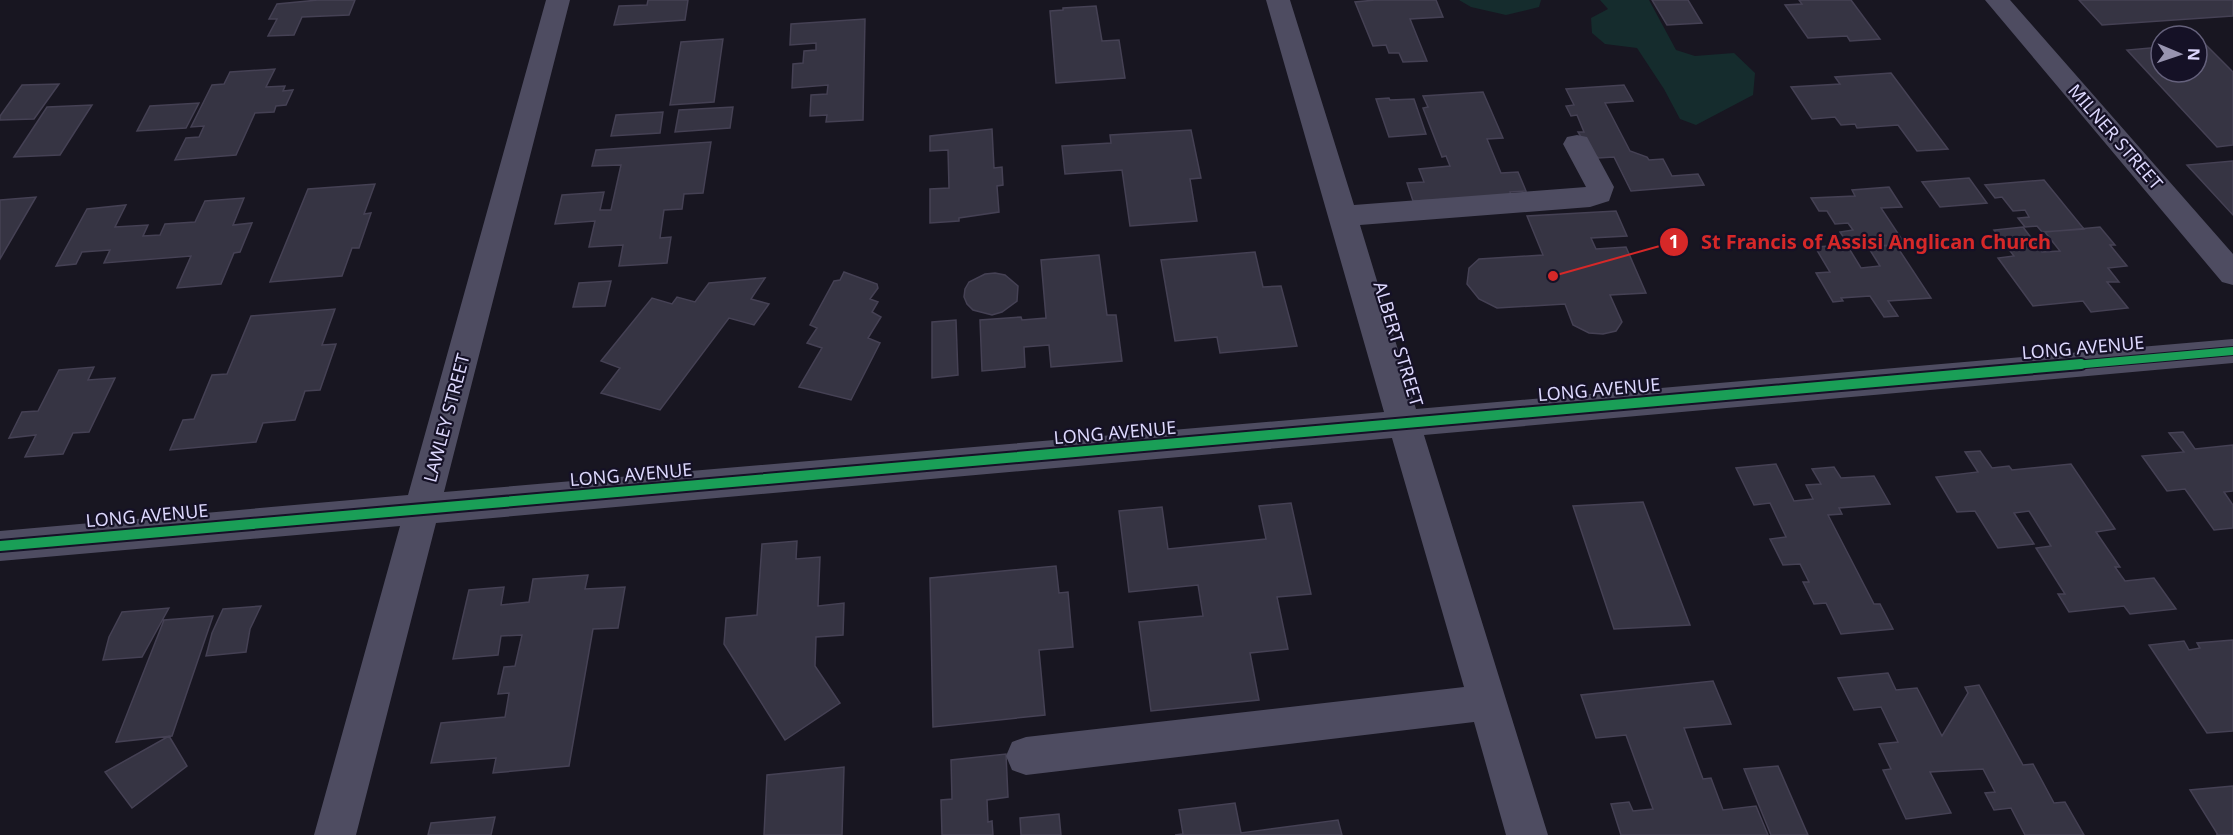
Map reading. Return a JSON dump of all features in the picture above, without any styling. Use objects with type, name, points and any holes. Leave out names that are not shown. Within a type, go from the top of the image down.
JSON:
[{"type":"street","name":"LAWLEY STREET","points":[[335,835],[558,0]]},
{"type":"street","name":"ALBERT STREET","points":[[1278,0],[1527,835]]},
{"type":"street","name":"MILNER STREET","points":[[1997,0],[2233,274]]},
{"type":"street","points":[[1343,216],[1590,197],[1599,194],[1600,187],[1577,144]]},
{"type":"street","name":"LONG AVENUE","points":[[0,546],[2233,351]]},
{"type":"street","points":[[1026,756],[1488,702]]},
{"type":"green space","points":[[1459,0],[1541,0],[1539,7],[1506,15],[1471,7]]},
{"type":"green space","points":[[1600,0],[1649,0],[1676,50],[1695,56],[1734,53],[1755,73],[1753,95],[1696,125],[1680,119],[1664,89],[1637,48],[1605,44],[1592,33],[1591,18],[1608,9]]},
{"type":"building","points":[[318,0],[355,0],[349,15],[302,17],[294,35],[268,36],[277,19],[269,19],[277,4]]},
{"type":"building","points":[[648,0],[688,0],[685,20],[614,25],[619,6],[647,5]]},
{"type":"building","points":[[1436,0],[1443,17],[1410,19],[1427,61],[1403,62],[1399,53],[1389,53],[1386,45],[1373,46],[1355,2]]},
{"type":"building","points":[[1652,0],[1688,0],[1702,23],[1667,25]]},
{"type":"building","points":[[1799,0],[1851,0],[1880,39],[1850,41],[1847,36],[1808,38],[1785,5],[1802,4]]},
{"type":"building","points":[[2079,0],[2233,0],[2233,16],[2102,25]]},
{"type":"building","points":[[1096,6],[1102,41],[1119,40],[1125,78],[1056,83],[1050,11]]},
{"type":"building","points":[[865,19],[863,120],[826,122],[827,115],[810,116],[811,95],[827,94],[828,85],[792,88],[793,64],[803,63],[804,51],[816,50],[816,43],[790,45],[791,24]]},
{"type":"building","points":[[723,39],[714,102],[670,105],[681,42]]},
{"type":"building","points":[[2149,48],[2149,74],[2127,50]]},
{"type":"building","points":[[2209,48],[2233,72],[2233,145],[2217,147],[2159,84],[2209,84]]},
{"type":"building","points":[[275,69],[266,87],[285,86],[283,91],[293,90],[286,105],[276,106],[274,112],[255,113],[236,155],[175,160],[186,138],[199,137],[204,126],[191,127],[212,85],[224,84],[230,72]]},
{"type":"building","points":[[1891,73],[1948,149],[1917,151],[1898,125],[1857,128],[1855,124],[1841,125],[1835,117],[1812,119],[1791,87],[1840,84],[1835,77]]},
{"type":"building","points":[[59,84],[34,119],[0,120],[0,116],[22,85]]},
{"type":"building","points":[[1624,85],[1633,101],[1605,103],[1630,151],[1647,157],[1649,160],[1663,159],[1672,176],[1698,174],[1704,185],[1631,191],[1614,157],[1598,158],[1584,142],[1578,132],[1584,132],[1577,115],[1571,116],[1566,106],[1574,105],[1566,89]]},
{"type":"building","points":[[1483,92],[1503,138],[1487,139],[1501,173],[1518,172],[1526,191],[1510,192],[1511,196],[1413,201],[1407,183],[1424,182],[1419,169],[1450,166],[1446,156],[1442,157],[1423,108],[1428,107],[1423,96]]},
{"type":"building","points":[[1389,98],[1390,100],[1414,99],[1426,134],[1389,137],[1376,99]]},
{"type":"building","points":[[199,103],[186,128],[137,131],[150,106]]},
{"type":"building","points":[[92,105],[60,155],[14,157],[47,107]]},
{"type":"building","points":[[733,107],[730,128],[675,132],[679,110]]},
{"type":"building","points":[[663,112],[660,133],[611,136],[616,115]]},
{"type":"building","points":[[992,129],[994,168],[1002,167],[1003,185],[997,186],[999,212],[959,218],[959,221],[930,223],[930,189],[949,188],[948,150],[930,151],[930,136]]},
{"type":"building","points":[[1191,130],[1201,178],[1190,179],[1197,221],[1130,226],[1122,170],[1065,174],[1062,146],[1111,143],[1110,135]]},
{"type":"building","points":[[711,142],[703,193],[684,194],[682,209],[664,210],[660,238],[671,237],[667,263],[619,266],[623,245],[589,247],[595,221],[555,224],[562,195],[604,192],[600,210],[611,210],[621,165],[592,166],[596,150]]},
{"type":"building","points":[[2233,161],[2233,215],[2187,165]]},
{"type":"building","points":[[1969,178],[1987,203],[1940,207],[1922,182]]},
{"type":"building","points":[[2044,180],[2084,229],[2042,232],[2037,226],[2025,227],[2018,218],[2029,217],[2025,210],[2013,211],[2002,197],[1995,198],[1985,185]]},
{"type":"building","points":[[375,184],[364,214],[371,213],[359,248],[352,248],[342,276],[270,282],[308,189]]},
{"type":"building","points":[[1889,187],[1902,207],[1881,208],[1905,244],[1863,247],[1859,240],[1846,241],[1840,232],[1853,230],[1848,223],[1835,224],[1827,211],[1819,211],[1811,198],[1855,196],[1852,190]]},
{"type":"building","points":[[36,197],[0,259],[0,200]]},
{"type":"building","points":[[244,198],[233,225],[252,223],[240,252],[234,253],[221,284],[177,288],[191,256],[104,263],[110,250],[82,252],[76,264],[56,266],[87,209],[126,205],[115,227],[148,225],[143,236],[160,235],[165,224],[195,222],[205,201]]},
{"type":"building","points":[[1616,211],[1627,236],[1591,238],[1596,249],[1626,247],[1646,293],[1610,295],[1622,322],[1616,331],[1603,334],[1589,333],[1573,325],[1565,304],[1497,308],[1479,299],[1467,284],[1469,268],[1479,259],[1543,255],[1527,216]]},
{"type":"building","points":[[2023,227],[2042,252],[2060,251],[2045,232],[2100,227],[2115,245],[2110,245],[2127,266],[2108,268],[2119,282],[2107,282],[2128,308],[2091,312],[2083,301],[2033,306],[1998,258],[2014,256],[1994,230]]},
{"type":"building","points":[[1847,245],[1861,268],[1880,266],[1868,247],[1896,245],[1931,298],[1888,301],[1898,316],[1884,317],[1870,296],[1841,298],[1843,301],[1833,302],[1816,273],[1830,272],[1815,247]]},
{"type":"building","points":[[1255,252],[1263,287],[1281,286],[1297,346],[1220,353],[1217,337],[1175,341],[1161,260]]},
{"type":"building","points":[[1099,255],[1107,315],[1116,315],[1122,361],[1051,367],[1049,345],[1024,347],[1025,367],[982,371],[980,320],[1046,318],[1041,260]]},
{"type":"building","points":[[844,272],[877,284],[878,288],[870,299],[878,302],[872,312],[881,317],[868,338],[880,343],[851,400],[799,387],[822,348],[807,343],[817,328],[810,325],[834,281],[840,280]]},
{"type":"building","points":[[985,274],[1005,275],[1018,286],[1017,301],[1002,312],[992,315],[973,310],[964,297],[969,282]]},
{"type":"building","points":[[765,278],[751,299],[769,304],[754,325],[729,318],[660,410],[601,393],[620,368],[601,361],[652,298],[672,304],[677,297],[695,302],[709,283]]},
{"type":"building","points":[[611,281],[605,306],[573,307],[579,283]]},
{"type":"building","points":[[335,309],[322,345],[336,344],[320,390],[305,391],[295,420],[263,423],[256,442],[170,450],[183,420],[194,419],[212,375],[227,374],[251,316]]},
{"type":"building","points":[[956,320],[958,375],[932,378],[932,322]]},
{"type":"building","points":[[94,367],[88,380],[115,378],[89,432],[73,433],[63,454],[25,457],[36,435],[9,438],[22,412],[38,411],[59,370]]},
{"type":"building","points":[[2183,432],[2195,449],[2233,445],[2233,491],[2224,492],[2233,505],[2233,528],[2214,530],[2185,489],[2167,491],[2142,456],[2184,452],[2169,433]]},
{"type":"building","points":[[1980,451],[1992,468],[2009,466],[2012,470],[2071,464],[2115,529],[2096,532],[2120,567],[2115,567],[2125,581],[2154,578],[2176,609],[2130,614],[2124,606],[2069,612],[2058,594],[2065,594],[2036,548],[2051,546],[2029,511],[2014,513],[2034,544],[1998,548],[1975,511],[1957,512],[1936,477],[1978,472],[1965,452]]},
{"type":"building","points":[[1776,464],[1794,501],[1813,499],[1806,485],[1821,484],[1812,469],[1834,467],[1841,478],[1874,476],[1890,504],[1839,508],[1842,514],[1828,515],[1874,604],[1880,604],[1893,629],[1841,634],[1826,603],[1814,604],[1803,582],[1809,582],[1800,564],[1783,565],[1770,539],[1786,537],[1770,503],[1754,505],[1736,468]]},
{"type":"building","points":[[1643,502],[1690,625],[1614,629],[1573,506]]},
{"type":"building","points":[[1291,503],[1311,594],[1277,597],[1288,649],[1250,653],[1259,700],[1151,711],[1139,622],[1203,616],[1198,585],[1129,592],[1119,511],[1162,507],[1168,549],[1266,539],[1259,506]]},
{"type":"building","points":[[797,541],[796,559],[820,557],[818,606],[844,603],[843,635],[816,637],[815,666],[840,703],[785,740],[724,644],[726,618],[757,615],[762,544]]},
{"type":"building","points":[[1056,566],[1059,593],[1068,592],[1073,647],[1039,650],[1045,715],[933,727],[930,578]]},
{"type":"building","points":[[588,575],[585,589],[625,587],[618,628],[593,629],[569,766],[493,773],[496,758],[431,763],[441,723],[505,717],[509,693],[498,694],[504,667],[515,666],[522,635],[501,636],[498,655],[453,659],[469,590],[504,587],[501,605],[529,602],[533,579]]},
{"type":"building","points":[[261,606],[250,629],[246,652],[206,656],[212,633],[223,609]]},
{"type":"building","points":[[169,608],[142,657],[103,660],[109,637],[122,612]]},
{"type":"building","points":[[213,616],[172,736],[116,742],[164,620]]},
{"type":"building","points":[[2233,640],[2233,731],[2207,733],[2149,645],[2184,641],[2189,650],[2200,648],[2197,643]]},
{"type":"building","points":[[1888,673],[1896,690],[1917,688],[1942,736],[1968,693],[1965,687],[1979,685],[2023,765],[2033,764],[2054,803],[2065,802],[2084,835],[2025,835],[2011,808],[1994,810],[1985,793],[1995,792],[1983,769],[1930,772],[1951,813],[1906,819],[1883,770],[1891,769],[1879,744],[1898,742],[1881,707],[1854,710],[1838,678]]},
{"type":"building","points":[[1713,681],[1731,724],[1684,728],[1703,779],[1711,778],[1723,810],[1756,806],[1768,835],[1621,835],[1611,804],[1629,802],[1633,811],[1653,809],[1626,735],[1596,738],[1581,695]]},
{"type":"building","points":[[169,736],[187,766],[132,808],[105,772]]},
{"type":"building","points":[[1006,754],[1008,797],[987,800],[988,822],[992,821],[993,835],[942,835],[941,800],[952,799],[951,760]]},
{"type":"building","points":[[1778,766],[1808,835],[1771,835],[1744,769]]},
{"type":"building","points":[[844,767],[842,835],[764,835],[767,775]]},
{"type":"building","points":[[2233,786],[2233,835],[2218,835],[2190,790]]},
{"type":"building","points":[[1235,803],[1241,833],[1338,820],[1342,835],[1175,835],[1183,834],[1179,810]]},
{"type":"building","points":[[1059,814],[1061,835],[1021,835],[1020,818]]},
{"type":"building","points":[[495,817],[491,835],[428,835],[431,823]]},
{"type":"cycle path","points":[[0,546],[2233,351]]},
{"type":"place","name":"St Francis of Assisi Anglican Church","points":[[1553,276]]}]
